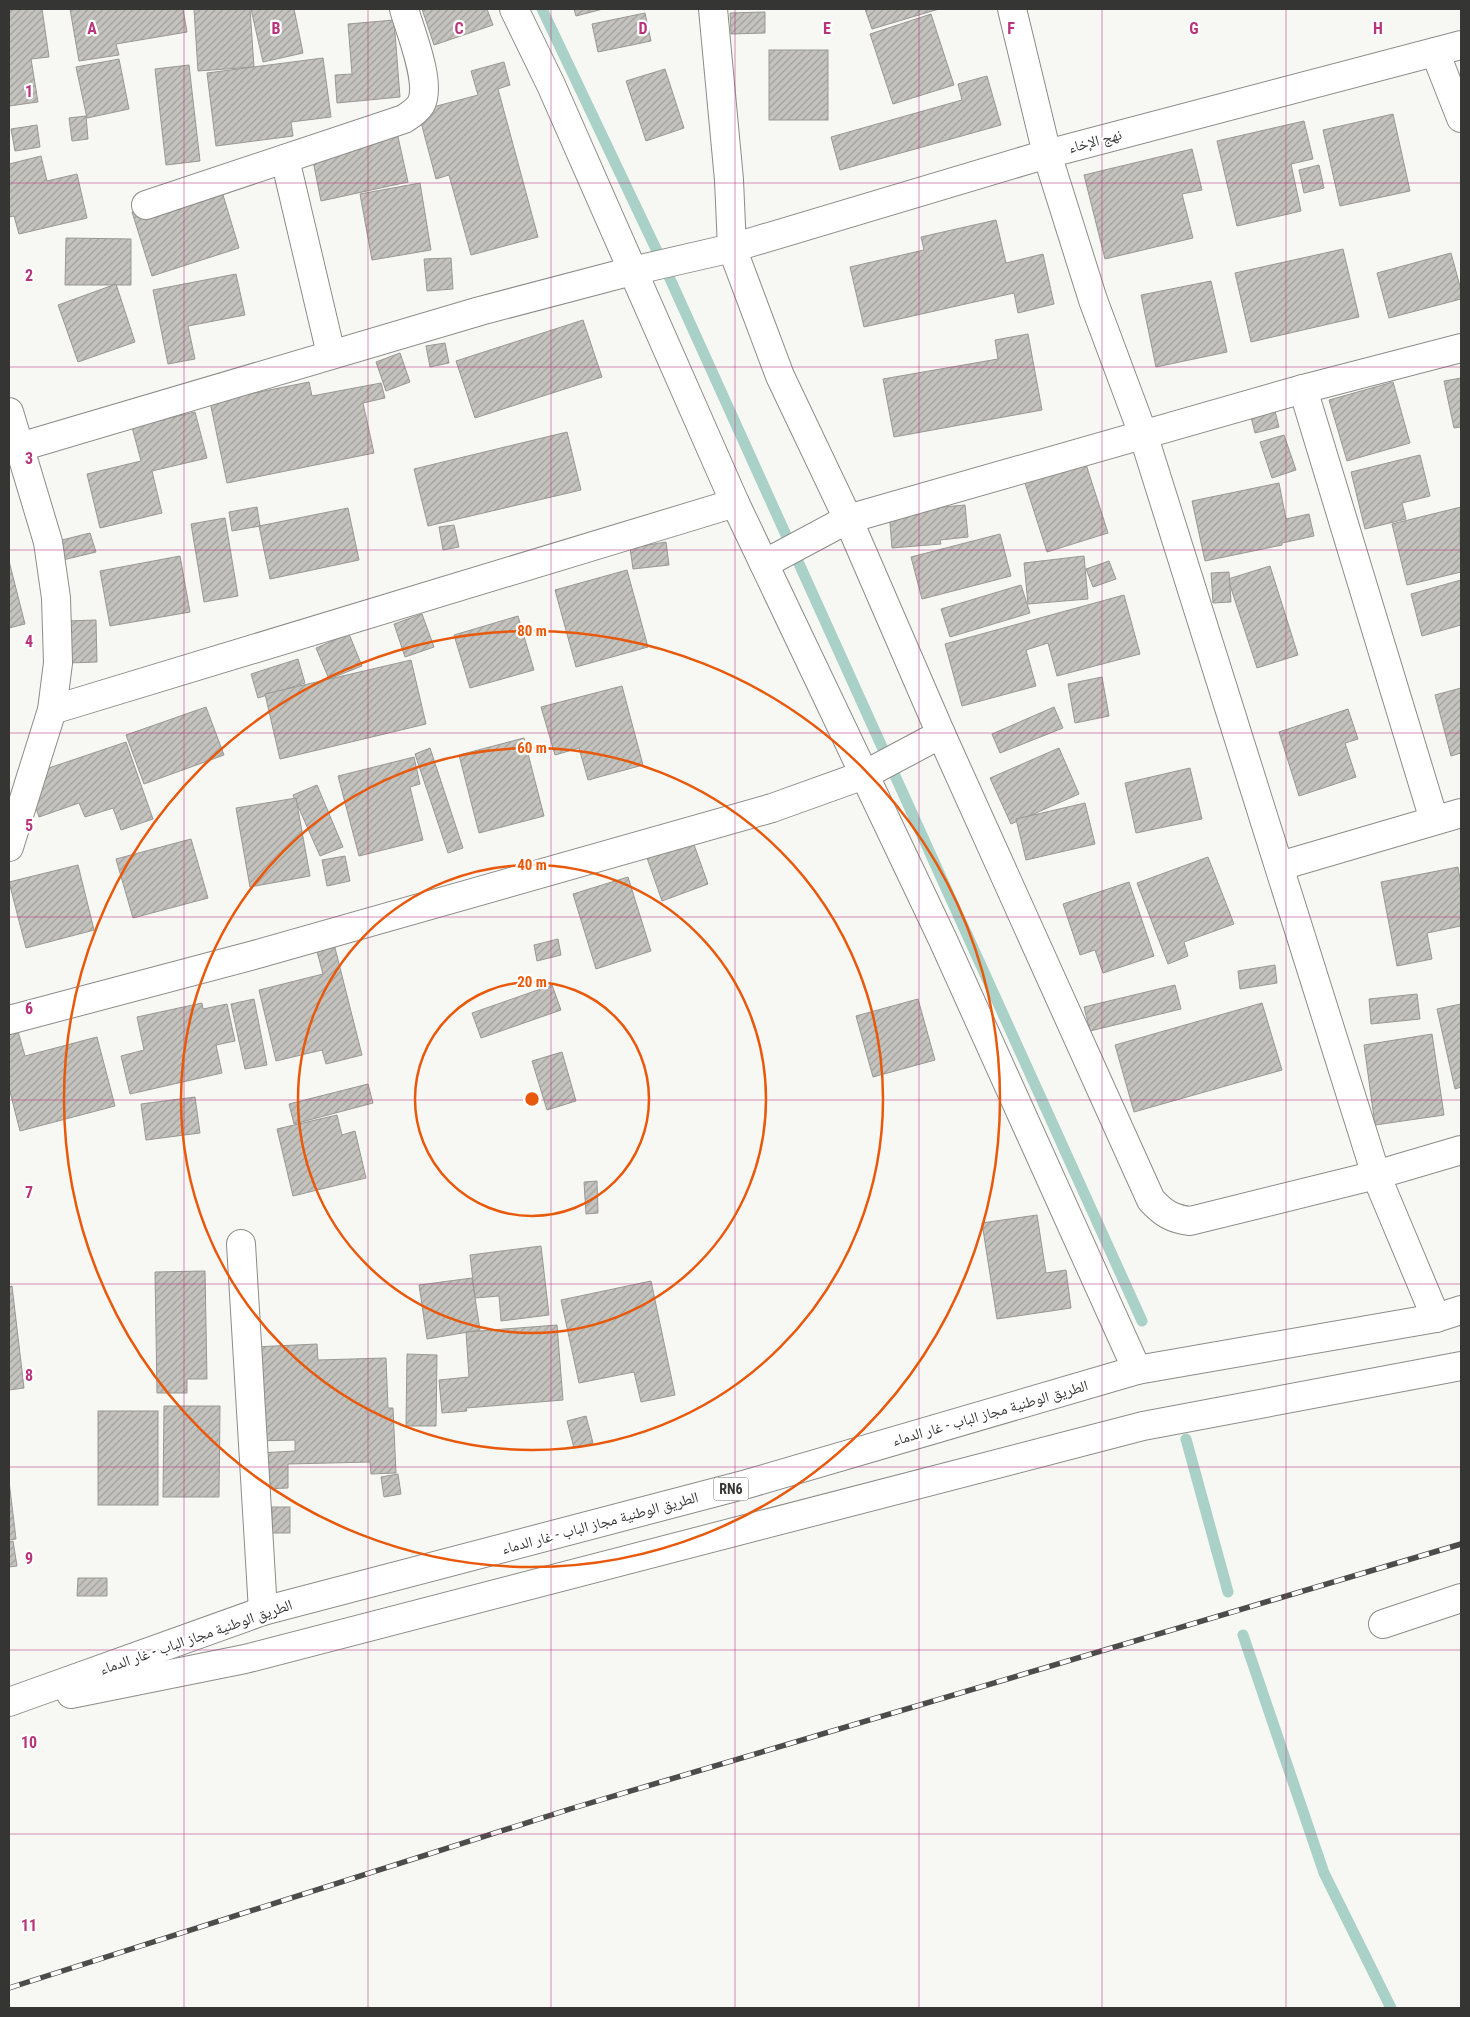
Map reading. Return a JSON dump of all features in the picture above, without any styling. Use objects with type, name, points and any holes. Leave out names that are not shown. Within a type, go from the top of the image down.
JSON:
[{"type":"street","points":[[146,205],[404,119],[416,110],[422,103],[424,92],[423,78],[404,9]]},
{"type":"street","points":[[514,9],[551,85],[735,503],[947,949],[1137,1370]]},
{"type":"street","points":[[713,9],[729,180],[732,248],[780,376],[848,519],[941,734],[1150,1200],[1163,1213],[1175,1219],[1190,1221],[1376,1175],[1461,1150]]},
{"type":"street","points":[[1012,9],[1047,154],[1093,300],[1143,434],[1376,1175],[1449,1314]]},
{"type":"street","name":"نهج الإخاء","points":[[20,447],[480,311],[632,271],[732,248],[1047,154],[1461,45]]},
{"type":"street","points":[[1436,52],[1461,118]]},
{"type":"street","points":[[285,159],[331,354]]},
{"type":"street","points":[[764,564],[848,519],[1303,389],[1461,348]]},
{"type":"street","points":[[1303,389],[1434,820]]},
{"type":"street","points":[[9,412],[48,542],[56,598],[58,663],[52,710],[13,822],[9,847]]},
{"type":"street","points":[[52,710],[735,503]]},
{"type":"street","points":[[9,1020],[254,955],[772,808],[864,775],[941,734]]},
{"type":"street","points":[[1280,866],[1461,812]]},
{"type":"street","points":[[241,1244],[262,1611]]},
{"type":"street","name":"الطريق الوطنية مجاز الباب - غار الدماء","points":[[9,1702],[262,1611],[747,1484],[1137,1370],[1449,1314]]},
{"type":"street","name":"الطريق الوطنية مجاز الباب - غار الدماء","points":[[9,1706],[245,1659],[1143,1426],[1461,1366]]},
{"type":"street","points":[[1383,1624],[1461,1598]]},
{"type":"building","points":[[9,9],[42,9],[49,57],[31,59],[38,102],[9,106]]},
{"type":"building","points":[[70,9],[183,9],[187,32],[116,44],[119,55],[79,61]]},
{"type":"building","points":[[194,9],[250,9],[254,67],[198,71]]},
{"type":"building","points":[[251,9],[294,9],[303,53],[263,62]]},
{"type":"building","points":[[422,9],[487,9],[493,25],[434,45]]},
{"type":"building","points":[[574,9],[603,9],[576,16]]},
{"type":"building","points":[[865,9],[939,9],[872,29]]},
{"type":"building","points":[[765,12],[765,33],[731,34],[730,13]]},
{"type":"building","points":[[645,13],[651,41],[598,52],[592,24]]},
{"type":"building","points":[[931,14],[954,85],[893,104],[870,34]]},
{"type":"building","points":[[394,20],[400,97],[337,103],[335,75],[352,74],[348,24]]},
{"type":"building","points":[[769,50],[828,50],[828,120],[769,120]]},
{"type":"building","points":[[323,58],[331,117],[291,122],[293,136],[216,146],[207,73]]},
{"type":"building","points":[[119,59],[129,109],[87,118],[76,67]]},
{"type":"building","points":[[504,62],[510,85],[498,89],[538,237],[471,255],[449,175],[436,179],[418,111],[478,95],[471,71]]},
{"type":"building","points":[[189,65],[200,161],[166,165],[155,69]]},
{"type":"building","points":[[665,69],[684,128],[646,141],[626,81]]},
{"type":"building","points":[[987,76],[1001,125],[840,170],[831,137],[962,100],[958,84]]},
{"type":"building","points":[[1393,114],[1410,191],[1340,206],[1323,130]]},
{"type":"building","points":[[86,116],[88,139],[72,141],[69,118]]},
{"type":"building","points":[[1304,121],[1313,159],[1291,164],[1301,211],[1237,226],[1217,141]]},
{"type":"building","points":[[37,125],[40,147],[15,151],[11,129]]},
{"type":"building","points":[[396,128],[408,182],[321,201],[310,146]]},
{"type":"building","points":[[1192,149],[1202,190],[1182,194],[1193,238],[1105,259],[1084,175]]},
{"type":"building","points":[[41,156],[47,181],[77,174],[87,218],[19,234],[14,216],[9,217],[9,164]]},
{"type":"building","points":[[1319,165],[1324,188],[1304,193],[1299,170]]},
{"type":"building","points":[[420,183],[431,250],[372,260],[360,194]]},
{"type":"building","points":[[220,185],[239,248],[152,276],[132,212]]},
{"type":"building","points":[[996,220],[1006,263],[1043,254],[1054,304],[1018,313],[1014,293],[864,327],[850,267],[924,250],[921,237]]},
{"type":"building","points":[[66,238],[131,239],[131,285],[65,285]]},
{"type":"building","points":[[1343,249],[1359,317],[1251,342],[1235,273]]},
{"type":"building","points":[[1451,253],[1461,290],[1461,299],[1389,318],[1377,273]]},
{"type":"building","points":[[451,258],[453,289],[427,291],[424,259]]},
{"type":"building","points":[[236,274],[245,315],[188,326],[195,359],[168,364],[153,290]]},
{"type":"building","points":[[1211,281],[1227,352],[1156,367],[1141,295]]},
{"type":"building","points":[[116,284],[135,342],[78,362],[58,305]]},
{"type":"building","points":[[583,320],[602,377],[475,418],[456,361]]},
{"type":"building","points":[[1028,334],[1042,410],[894,437],[883,379],[998,359],[995,340]]},
{"type":"building","points":[[445,343],[449,363],[430,367],[426,346]]},
{"type":"building","points":[[400,353],[410,382],[386,391],[376,362]]},
{"type":"building","points":[[1461,378],[1461,427],[1454,428],[1444,381]]},
{"type":"building","points":[[309,382],[312,396],[381,383],[385,398],[363,403],[374,453],[227,483],[210,402]]},
{"type":"building","points":[[1393,382],[1410,443],[1347,461],[1329,400]]},
{"type":"building","points":[[1275,411],[1279,427],[1255,433],[1251,417]]},
{"type":"building","points":[[195,412],[207,458],[152,471],[162,513],[100,528],[87,474],[141,461],[132,427]]},
{"type":"building","points":[[567,432],[581,490],[428,526],[414,469]]},
{"type":"building","points":[[1284,435],[1296,470],[1272,478],[1260,442]]},
{"type":"building","points":[[1420,455],[1430,496],[1402,503],[1406,519],[1365,529],[1351,472]]},
{"type":"building","points":[[1085,461],[1108,533],[1047,552],[1024,480]]},
{"type":"building","points":[[1279,483],[1286,519],[1309,514],[1314,536],[1282,543],[1282,545],[1205,561],[1192,501]]},
{"type":"building","points":[[965,505],[968,537],[940,540],[941,544],[892,548],[889,512]]},
{"type":"building","points":[[257,507],[260,526],[232,531],[229,512]]},
{"type":"building","points":[[1461,507],[1461,572],[1407,585],[1392,524]]},
{"type":"building","points":[[348,508],[359,560],[270,579],[259,526]]},
{"type":"building","points":[[225,518],[238,596],[204,602],[191,524]]},
{"type":"building","points":[[454,525],[459,547],[443,550],[439,527]]},
{"type":"building","points":[[90,533],[96,552],[63,560],[58,541]]},
{"type":"building","points":[[1000,534],[1011,576],[922,599],[911,557]]},
{"type":"building","points":[[666,542],[669,565],[633,569],[630,548]]},
{"type":"building","points":[[180,556],[190,612],[110,626],[100,571]]},
{"type":"building","points":[[1084,556],[1088,599],[1028,604],[1024,563]]},
{"type":"building","points":[[9,561],[25,624],[9,628]]},
{"type":"building","points":[[1109,561],[1116,579],[1093,587],[1086,569]]},
{"type":"building","points":[[1270,566],[1298,655],[1257,668],[1228,579]]},
{"type":"building","points":[[627,570],[648,647],[576,667],[555,590]]},
{"type":"building","points":[[1229,572],[1231,602],[1213,603],[1211,573]]},
{"type":"building","points":[[1461,580],[1461,625],[1422,636],[1411,594]]},
{"type":"building","points":[[1021,585],[1030,613],[950,637],[941,609]]},
{"type":"building","points":[[1124,595],[1140,654],[1057,676],[1048,643],[1026,650],[1036,686],[962,706],[945,644]]},
{"type":"building","points":[[422,614],[434,647],[405,657],[394,624]]},
{"type":"building","points":[[518,616],[534,670],[470,688],[454,635]]},
{"type":"building","points":[[96,620],[97,662],[68,663],[66,621]]},
{"type":"building","points":[[349,634],[362,666],[329,679],[316,648]]},
{"type":"building","points":[[298,659],[305,683],[258,698],[251,674]]},
{"type":"building","points":[[411,660],[426,724],[280,759],[265,694]]},
{"type":"building","points":[[1102,677],[1109,716],[1075,723],[1068,684]]},
{"type":"building","points":[[622,686],[643,765],[588,780],[579,748],[555,755],[541,707]]},
{"type":"building","points":[[1461,688],[1461,753],[1451,756],[1435,695]]},
{"type":"building","points":[[206,707],[224,755],[144,784],[126,735]]},
{"type":"building","points":[[1054,707],[1063,728],[1000,753],[992,734]]},
{"type":"building","points":[[1348,709],[1358,739],[1345,743],[1356,777],[1299,796],[1279,732]]},
{"type":"building","points":[[524,738],[544,816],[479,833],[459,755]]},
{"type":"building","points":[[126,742],[153,819],[121,830],[113,808],[85,817],[79,803],[39,817],[25,776]]},
{"type":"building","points":[[430,748],[463,848],[448,853],[415,754]]},
{"type":"building","points":[[1059,748],[1079,794],[1011,824],[990,778]]},
{"type":"building","points":[[414,757],[420,784],[410,787],[423,840],[359,856],[338,776]]},
{"type":"building","points":[[1190,768],[1202,819],[1136,833],[1125,783]]},
{"type":"building","points":[[317,785],[343,847],[320,856],[293,795]]},
{"type":"building","points":[[296,798],[310,876],[250,887],[236,808]]},
{"type":"building","points":[[1085,803],[1095,844],[1026,860],[1016,819]]},
{"type":"building","points":[[191,839],[208,898],[133,918],[116,859]]},
{"type":"building","points":[[692,839],[708,884],[662,901],[646,855]]},
{"type":"building","points":[[345,856],[350,881],[327,886],[322,860]]},
{"type":"building","points":[[1208,857],[1234,924],[1184,942],[1188,956],[1168,964],[1137,883]]},
{"type":"building","points":[[78,865],[94,930],[26,948],[9,882]]},
{"type":"building","points":[[1458,867],[1461,885],[1461,926],[1427,933],[1432,959],[1397,966],[1381,882]]},
{"type":"building","points":[[628,877],[651,951],[596,969],[573,894]]},
{"type":"building","points":[[1129,882],[1154,956],[1103,973],[1095,950],[1080,955],[1063,904]]},
{"type":"building","points":[[558,939],[561,955],[537,961],[534,945]]},
{"type":"building","points":[[333,940],[362,1055],[326,1064],[322,1050],[276,1061],[259,990],[323,974],[315,944]]},
{"type":"building","points":[[1275,965],[1277,983],[1240,989],[1238,971]]},
{"type":"building","points":[[552,985],[561,1010],[481,1038],[472,1013]]},
{"type":"building","points":[[1175,985],[1181,1009],[1090,1031],[1084,1007]]},
{"type":"building","points":[[1417,994],[1420,1019],[1371,1024],[1369,999]]},
{"type":"building","points":[[254,999],[267,1065],[245,1069],[231,1004]]},
{"type":"building","points":[[918,999],[935,1060],[873,1077],[856,1016]]},
{"type":"building","points":[[202,1003],[203,1009],[227,1004],[235,1041],[216,1045],[222,1073],[130,1094],[121,1056],[144,1050],[137,1017]]},
{"type":"building","points":[[1262,1003],[1282,1070],[1134,1112],[1115,1045]]},
{"type":"building","points":[[1461,1004],[1461,1087],[1455,1089],[1437,1009]]},
{"type":"building","points":[[17,1028],[25,1056],[97,1037],[115,1106],[20,1131],[9,1088],[9,1030]]},
{"type":"building","points":[[1432,1034],[1444,1115],[1375,1125],[1364,1045]]},
{"type":"building","points":[[562,1052],[576,1101],[547,1110],[532,1061]]},
{"type":"building","points":[[368,1084],[373,1103],[294,1124],[289,1104]]},
{"type":"building","points":[[195,1097],[200,1133],[146,1140],[141,1104]]},
{"type":"building","points":[[337,1115],[342,1135],[355,1131],[366,1178],[293,1196],[277,1129]]},
{"type":"building","points":[[597,1181],[598,1213],[586,1214],[584,1182]]},
{"type":"building","points":[[1037,1215],[1046,1273],[1066,1270],[1071,1308],[997,1319],[982,1223]]},
{"type":"building","points":[[541,1246],[549,1315],[501,1321],[499,1296],[475,1298],[470,1255]]},
{"type":"building","points":[[205,1271],[207,1379],[187,1379],[187,1393],[157,1393],[155,1272]]},
{"type":"building","points":[[472,1278],[480,1330],[427,1339],[419,1285]]},
{"type":"building","points":[[651,1281],[675,1395],[641,1402],[634,1372],[579,1383],[561,1300]]},
{"type":"building","points":[[12,1286],[24,1388],[9,1390],[9,1287]]},
{"type":"building","points":[[557,1325],[563,1400],[466,1408],[467,1411],[442,1413],[439,1380],[469,1377],[466,1332]]},
{"type":"building","points":[[317,1344],[318,1360],[386,1358],[388,1408],[393,1408],[396,1473],[371,1474],[370,1462],[288,1464],[288,1488],[260,1489],[259,1453],[295,1451],[295,1440],[257,1441],[254,1347]]},
{"type":"building","points":[[407,1354],[437,1355],[436,1426],[406,1426]]},
{"type":"building","points":[[164,1406],[220,1406],[219,1497],[163,1497]]},
{"type":"building","points":[[98,1411],[158,1411],[158,1505],[98,1505]]},
{"type":"building","points":[[586,1416],[593,1443],[574,1448],[567,1421]]},
{"type":"building","points":[[398,1474],[401,1494],[384,1497],[381,1477]]},
{"type":"building","points":[[9,1481],[16,1539],[9,1540]]},
{"type":"building","points":[[272,1507],[290,1507],[290,1533],[272,1533]]},
{"type":"building","points":[[13,1541],[17,1566],[9,1567],[9,1542]]},
{"type":"building","points":[[78,1578],[107,1578],[107,1596],[77,1596]]},
{"type":"waterway","points":[[542,9],[666,270],[1142,1321]]},
{"type":"waterway","points":[[1186,1439],[1228,1592]]},
{"type":"waterway","points":[[1243,1635],[1324,1873],[1391,2008]]},
{"type":"railway","points":[[9,1988],[570,1809],[1461,1544]]}]
